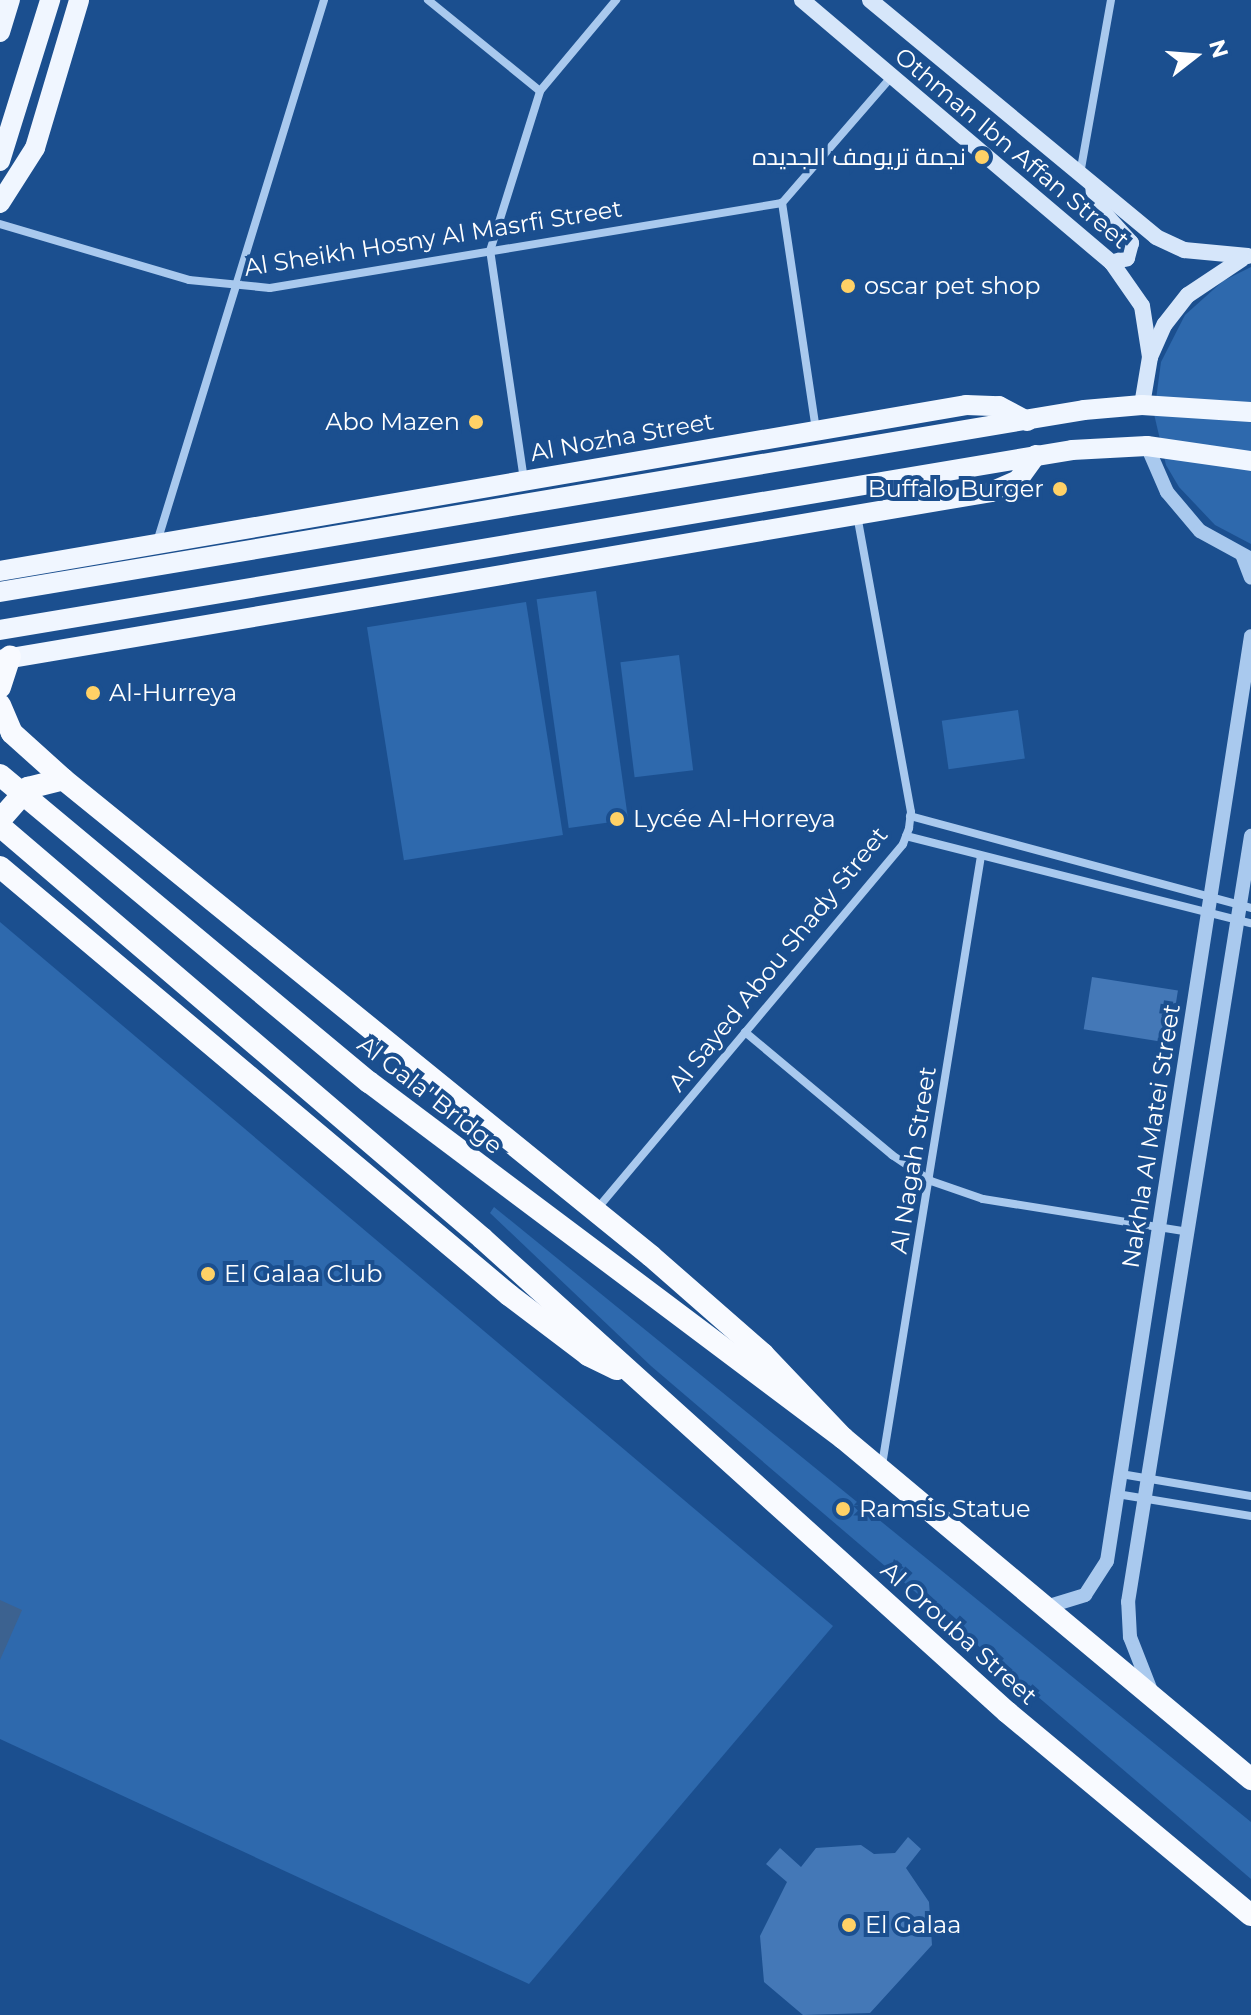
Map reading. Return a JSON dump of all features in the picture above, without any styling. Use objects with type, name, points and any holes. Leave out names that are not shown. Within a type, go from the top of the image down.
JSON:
[{"type":"highway","points":[[0,687],[5,658]]},
{"type":"highway","points":[[0,705],[12,733],[63,779],[596,1210],[763,1354],[843,1438],[1251,1779]]},
{"type":"highway","name":"Al Gala' Bridge","points":[[0,775],[369,1082],[843,1438]]},
{"type":"highway","points":[[63,779],[28,788],[0,823],[343,1116],[640,1380]]},
{"type":"highway","points":[[0,867],[509,1295],[588,1355],[640,1380]]},
{"type":"highway","name":"Al Orouba Street","points":[[640,1380],[1007,1712],[1251,1915]]},
{"type":"main road","points":[[0,32],[10,0]]},
{"type":"main road","points":[[0,161],[50,0]]},
{"type":"main road","points":[[0,203],[35,148],[79,0]]},
{"type":"main road","name":"Othman Ibn Affan Street","points":[[802,0],[1112,263],[1142,306],[1150,357]]},
{"type":"main road","name":"Othman Ibn Affan Street","points":[[870,0],[1156,237],[1184,250],[1249,256]]},
{"type":"main road","points":[[1086,180],[1095,203],[1131,243],[1127,258],[1112,263]]},
{"type":"main road","points":[[1142,405],[1150,357],[1165,324],[1188,295],[1215,272],[1249,256]]},
{"type":"main road","name":"Al Nozha Street","points":[[0,571],[983,403],[1027,421]]},
{"type":"main road","points":[[0,592],[1027,421],[1142,405],[1251,412]]},
{"type":"main road","points":[[0,630],[1036,455],[1147,446],[1251,461]]},
{"type":"main road","points":[[5,658],[1006,488],[1036,455]]},
{"type":"street","points":[[157,542],[324,0]]},
{"type":"street","points":[[428,0],[540,91]]},
{"type":"street","points":[[524,480],[490,251],[540,91],[616,0]]},
{"type":"street","points":[[1086,180],[1111,0]]},
{"type":"street","points":[[816,431],[782,203],[891,77]]},
{"type":"street","name":"Al Sheikh Hosny Al Masrfi Street","points":[[0,224],[189,280],[234,288],[270,288],[782,203]]},
{"type":"street","points":[[1147,446],[1167,492],[1191,521],[1247,558],[1251,578]]},
{"type":"street","name":"Al Sayed Abou Shady Street","points":[[596,1210],[906,836],[910,816],[857,515]]},
{"type":"street","name":"Nakhla Al Matei Street","points":[[1046,1607],[1085,1595],[1099,1580],[1107,1561],[1251,636]]},
{"type":"street","points":[[910,816],[1209,908],[1245,914]]},
{"type":"street","points":[[906,836],[981,856],[1245,914]]},
{"type":"street","points":[[1156,1699],[1139,1669],[1130,1637],[1128,1602],[1188,1232],[1245,914],[1251,836]]},
{"type":"street","name":"Al Nagah Street","points":[[881,1469],[931,1181],[981,856]]},
{"type":"street","points":[[745,1032],[892,1155],[931,1181],[983,1199],[1188,1232]]},
{"type":"street","points":[[1121,1474],[1251,1496]]},
{"type":"street","points":[[1117,1494],[1251,1516]]},
{"type":"shaded area","points":[[1251,267],[1251,544],[1215,525],[1179,487],[1166,465],[1154,414],[1161,362],[1185,315],[1223,281]]},
{"type":"shaded area","points":[[596,591],[628,820],[569,828],[537,599]]},
{"type":"shaded area","points":[[526,602],[563,835],[404,860],[367,627]]},
{"type":"shaded area","points":[[679,655],[693,770],[635,777],[620,662]]},
{"type":"shaded area","points":[[1018,710],[1025,759],[949,769],[942,721]]},
{"type":"shaded area","name":"El Galaa Club","points":[[0,922],[833,1626],[529,1984],[0,1739]]},
{"type":"shaded area","points":[[494,1207],[1251,1822],[1251,1879],[651,1366],[490,1213]]},
{"type":"shaded area","points":[[0,1600],[22,1610],[0,1660]]},
{"type":"building","points":[[1092,977],[1178,991],[1170,1043],[1084,1029]]},
{"type":"building","name":"El Galaa","points":[[908,1837],[921,1849],[906,1868],[929,1902],[932,1945],[870,2013],[803,2015],[764,1982],[760,1936],[787,1882],[766,1864],[780,1848],[801,1867],[816,1848],[861,1845],[874,1854],[895,1853]]},
{"type":"place","name":"نجمة تريومف الجديده","points":[[982,157]]},
{"type":"place","name":"oscar pet shop","points":[[848,286]]},
{"type":"place","name":"Abo Mazen","points":[[476,422]]},
{"type":"place","name":"Buffalo Burger","points":[[1060,489]]},
{"type":"place","name":"Al-Hurreya","points":[[93,693]]},
{"type":"place","name":"Lycée Al-Horreya","points":[[617,819]]},
{"type":"place","name":"El Galaa Club","points":[[208,1274]]},
{"type":"place","name":"Ramsis Statue","points":[[843,1509]]},
{"type":"place","name":"El Galaa","points":[[849,1925]]}]
